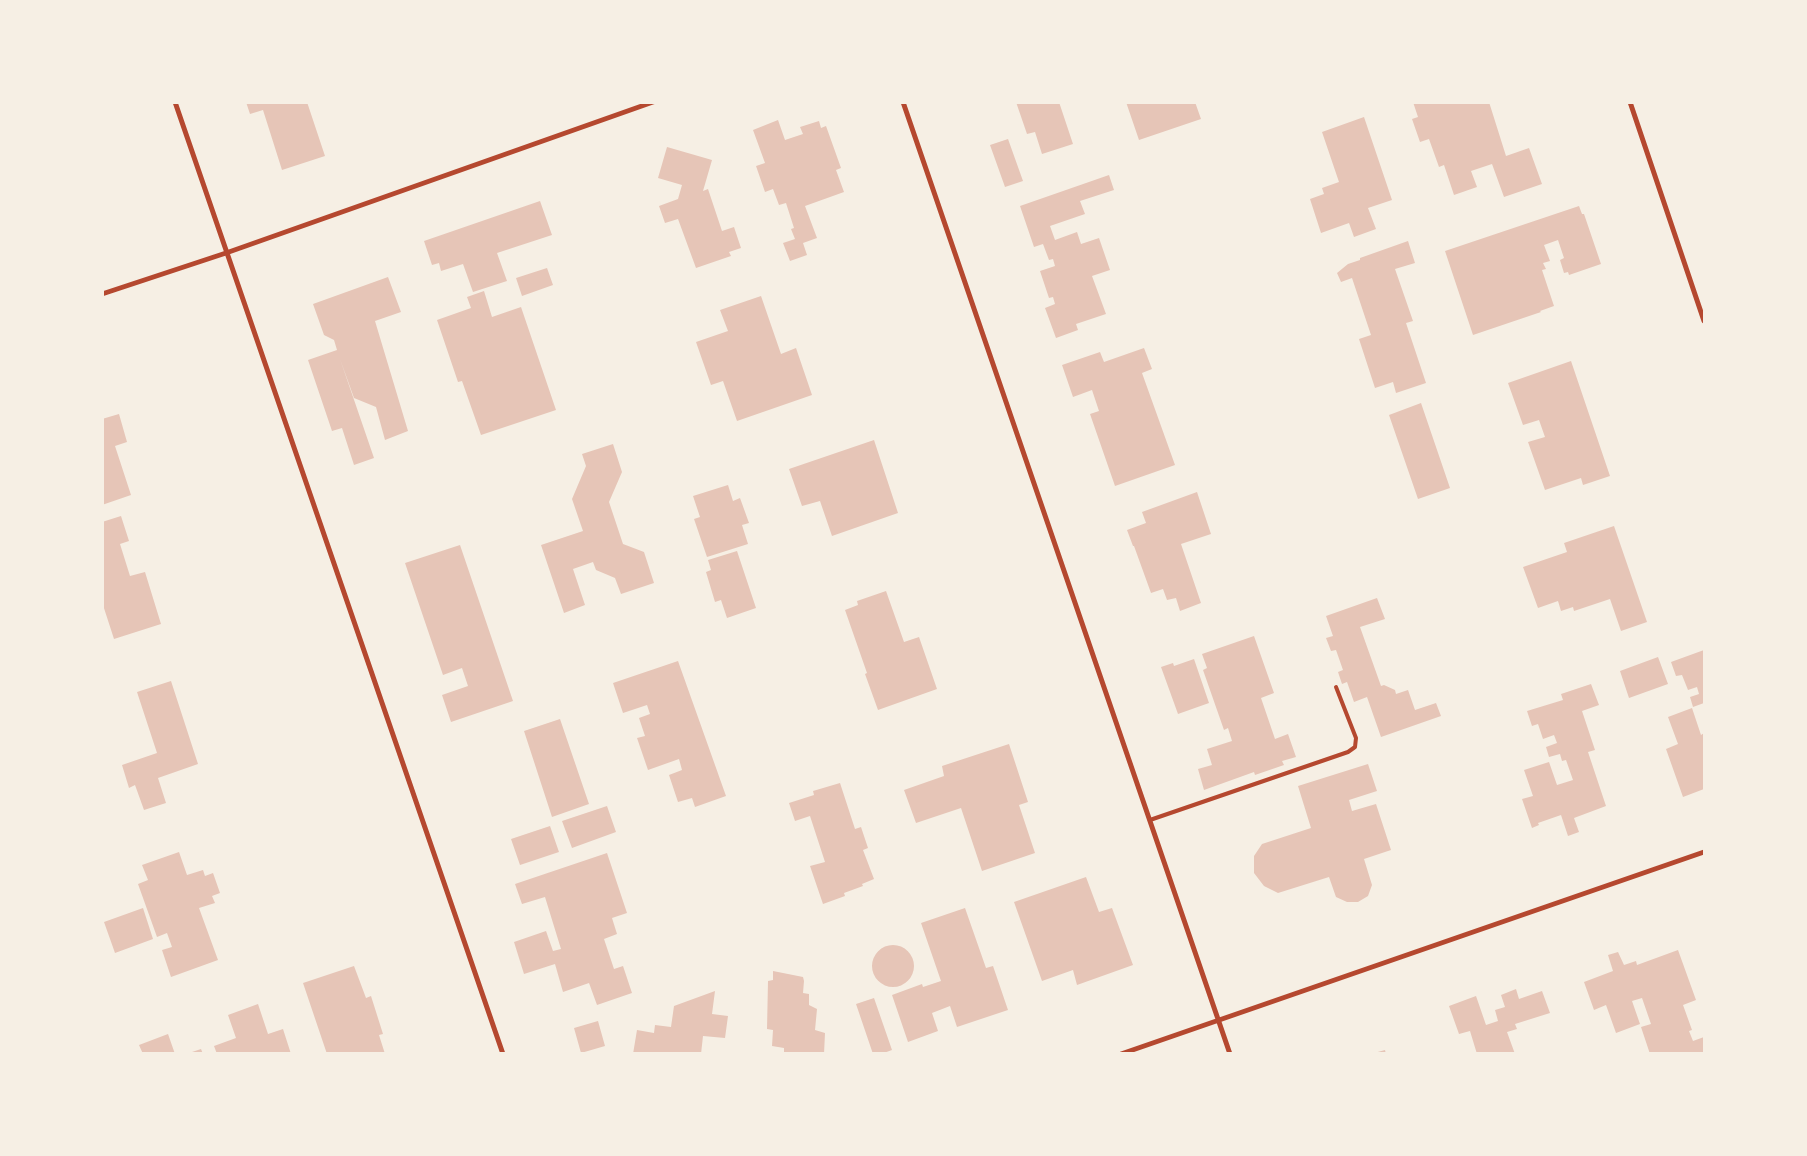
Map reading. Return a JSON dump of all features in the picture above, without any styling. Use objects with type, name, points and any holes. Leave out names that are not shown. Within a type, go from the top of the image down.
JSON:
[{"type":"street","points":[[175,102],[503,1054]]},
{"type":"street","points":[[102,294],[226,253],[653,102]]},
{"type":"street","points":[[903,102],[1230,1054]]},
{"type":"street","points":[[1630,102],[1704,321]]},
{"type":"street","points":[[1121,1054],[1704,852]]},
{"type":"lane","points":[[1150,820],[1348,752],[1355,746],[1356,738],[1336,687]]},
{"type":"building","points":[[246,102],[307,102],[325,156],[282,170],[263,110],[250,114]]},
{"type":"building","points":[[1016,102],[1059,102],[1073,144],[1042,154],[1035,132],[1027,134]]},
{"type":"building","points":[[1126,102],[1195,102],[1201,119],[1139,140]]},
{"type":"building","points":[[1413,102],[1489,102],[1506,156],[1529,148],[1542,184],[1504,197],[1492,164],[1471,171],[1477,187],[1454,195],[1444,165],[1439,167],[1429,139],[1420,142],[1412,119],[1418,117]]},
{"type":"building","points":[[1364,117],[1392,200],[1368,208],[1376,229],[1354,237],[1349,223],[1321,233],[1310,199],[1324,194],[1322,188],[1339,182],[1322,132]]},
{"type":"building","points":[[778,120],[785,140],[803,134],[800,127],[819,121],[821,128],[826,126],[841,168],[836,170],[844,192],[805,206],[817,238],[803,243],[807,255],[790,261],[783,243],[795,239],[791,229],[794,228],[786,203],[779,205],[773,189],[765,192],[756,166],[765,163],[753,130]]},
{"type":"building","points":[[1008,139],[1023,181],[1005,187],[990,145]]},
{"type":"building","points":[[667,147],[712,160],[703,191],[708,189],[722,231],[734,227],[741,248],[729,252],[731,256],[696,268],[678,219],[665,223],[659,206],[678,199],[682,185],[658,178]]},
{"type":"building","points":[[1109,175],[1114,190],[1080,201],[1085,214],[1050,226],[1055,240],[1077,232],[1081,244],[1099,238],[1110,270],[1092,276],[1106,314],[1076,324],[1078,330],[1056,338],[1045,308],[1055,304],[1053,297],[1049,298],[1040,271],[1055,266],[1053,259],[1049,260],[1043,244],[1034,247],[1020,206]]},
{"type":"building","points":[[540,201],[552,235],[497,253],[507,281],[473,292],[463,264],[441,271],[439,263],[432,265],[424,241]]},
{"type":"building","points":[[1579,206],[1582,214],[1584,214],[1601,264],[1569,275],[1568,272],[1564,273],[1560,260],[1564,258],[1558,240],[1544,245],[1550,261],[1543,263],[1546,269],[1542,270],[1554,306],[1473,335],[1445,251]]},
{"type":"building","points":[[1408,241],[1415,263],[1395,269],[1413,321],[1406,323],[1426,383],[1396,393],[1393,382],[1375,388],[1359,339],[1371,335],[1352,278],[1341,282],[1337,273],[1348,264],[1360,260],[1360,258]]},
{"type":"building","points":[[547,268],[553,285],[522,296],[516,278]]},
{"type":"building","points":[[388,277],[401,312],[375,321],[408,431],[385,440],[376,407],[354,398],[340,359],[374,458],[354,465],[342,428],[332,431],[308,360],[337,350],[334,340],[324,335],[313,304]]},
{"type":"building","points":[[484,291],[492,317],[521,307],[556,410],[481,435],[462,381],[458,382],[437,320],[471,308],[467,297]]},
{"type":"building","points":[[761,296],[781,354],[796,348],[812,395],[737,421],[723,381],[711,385],[696,342],[728,331],[720,310]]},
{"type":"building","points":[[1144,348],[1152,369],[1142,373],[1175,465],[1115,486],[1090,414],[1099,411],[1092,390],[1073,397],[1062,365],[1100,352],[1104,362]]},
{"type":"building","points":[[1571,361],[1610,476],[1583,485],[1581,478],[1545,490],[1528,442],[1545,437],[1539,420],[1523,425],[1508,383]]},
{"type":"building","points":[[1421,403],[1450,488],[1418,499],[1389,415]]},
{"type":"building","points":[[119,414],[127,442],[115,446],[131,495],[102,505],[102,419]]},
{"type":"building","points":[[874,440],[898,513],[832,536],[820,501],[802,506],[789,469]]},
{"type":"building","points":[[613,444],[622,472],[609,502],[623,544],[644,552],[654,583],[621,594],[615,578],[596,570],[593,562],[573,569],[585,605],[564,613],[541,545],[583,531],[572,499],[586,466],[582,454]]},
{"type":"building","points":[[728,485],[733,501],[740,498],[749,523],[742,525],[748,544],[707,557],[694,519],[700,517],[693,496]]},
{"type":"building","points":[[1197,492],[1211,534],[1181,544],[1201,603],[1180,611],[1176,598],[1167,600],[1163,589],[1151,593],[1127,530],[1146,523],[1142,512]]},
{"type":"building","points":[[121,516],[129,541],[120,544],[130,576],[145,572],[161,624],[114,639],[102,602],[102,522]]},
{"type":"building","points":[[1614,526],[1647,622],[1621,631],[1610,599],[1574,611],[1573,607],[1561,611],[1558,601],[1538,608],[1523,567],[1567,552],[1564,543]]},
{"type":"building","points":[[460,545],[513,701],[451,722],[442,695],[468,686],[462,668],[443,675],[405,563]]},
{"type":"building","points":[[737,551],[756,608],[727,618],[721,600],[715,602],[706,572],[711,570],[708,560]]},
{"type":"building","points":[[886,591],[904,642],[919,637],[937,689],[878,710],[845,610],[858,605],[857,601]]},
{"type":"building","points":[[1377,598],[1385,619],[1360,627],[1381,686],[1384,685],[1395,690],[1396,694],[1408,690],[1415,710],[1436,703],[1441,716],[1381,737],[1367,697],[1354,702],[1347,682],[1342,684],[1338,672],[1343,670],[1336,650],[1331,651],[1326,638],[1333,636],[1326,616]]},
{"type":"building","points":[[1254,636],[1274,693],[1261,698],[1275,739],[1288,734],[1296,757],[1282,761],[1284,765],[1255,775],[1254,772],[1204,790],[1198,769],[1212,765],[1207,749],[1232,741],[1228,728],[1224,730],[1203,670],[1207,668],[1202,654]]},
{"type":"building","points":[[1704,650],[1704,703],[1693,707],[1690,697],[1699,694],[1697,687],[1688,690],[1682,675],[1676,676],[1671,662]]},
{"type":"building","points":[[1658,657],[1668,684],[1629,698],[1620,671]]},
{"type":"building","points":[[1194,659],[1209,703],[1178,714],[1161,667],[1173,663],[1174,666]]},
{"type":"building","points":[[678,661],[726,796],[695,807],[692,798],[678,802],[669,775],[682,770],[679,759],[648,770],[637,738],[645,736],[639,718],[650,714],[647,705],[623,713],[613,683]]},
{"type":"building","points":[[171,681],[198,764],[158,778],[166,803],[144,810],[135,785],[129,788],[122,765],[157,753],[137,692]]},
{"type":"building","points":[[1591,684],[1599,705],[1582,711],[1595,750],[1588,752],[1606,806],[1574,818],[1579,832],[1568,836],[1561,815],[1538,823],[1539,825],[1532,828],[1522,799],[1533,796],[1524,770],[1549,762],[1557,785],[1573,780],[1566,760],[1562,761],[1560,754],[1549,757],[1546,747],[1557,743],[1554,735],[1543,739],[1538,724],[1532,726],[1527,711],[1563,700],[1561,694]]},
{"type":"building","points":[[1692,708],[1701,735],[1704,733],[1704,789],[1683,797],[1666,749],[1678,744],[1668,717]]},
{"type":"building","points":[[560,719],[589,804],[552,817],[524,731]]},
{"type":"building","points":[[1009,744],[1028,802],[1019,805],[1035,853],[982,871],[961,808],[916,823],[904,790],[944,776],[942,766]]},
{"type":"building","points":[[1368,764],[1377,791],[1349,800],[1352,811],[1376,804],[1391,850],[1364,859],[1372,885],[1368,896],[1358,902],[1347,902],[1336,897],[1329,877],[1278,893],[1264,886],[1254,873],[1254,856],[1262,844],[1311,828],[1298,786]]},
{"type":"building","points":[[840,783],[855,829],[861,827],[868,848],[863,850],[874,879],[862,884],[863,886],[844,893],[845,896],[823,904],[810,866],[825,862],[810,816],[795,821],[789,803],[814,795],[813,791]]},
{"type":"building","points":[[607,806],[616,832],[572,848],[562,821]]},
{"type":"building","points":[[550,826],[559,852],[520,865],[511,839]]},
{"type":"building","points":[[179,852],[187,875],[203,870],[205,876],[213,873],[220,893],[212,896],[215,903],[199,908],[218,960],[171,977],[162,950],[172,947],[167,933],[157,937],[138,884],[148,880],[142,865]]},
{"type":"building","points":[[607,853],[627,913],[612,918],[617,934],[604,939],[614,969],[623,966],[632,993],[597,1005],[589,983],[563,992],[555,964],[524,974],[514,942],[546,931],[553,951],[561,949],[545,897],[522,904],[515,884]]},
{"type":"building","points":[[1086,877],[1099,912],[1112,908],[1133,965],[1077,985],[1073,970],[1042,981],[1014,902]]},
{"type":"building","points":[[143,908],[153,939],[115,953],[104,922]]},
{"type":"building","points":[[965,908],[986,968],[993,966],[1008,1010],[957,1027],[950,1006],[932,1013],[938,1031],[908,1042],[892,995],[922,984],[923,987],[941,981],[921,923]]},
{"type":"building","points":[[897,945],[905,948],[911,954],[914,966],[911,978],[905,984],[889,987],[881,984],[875,978],[872,962],[875,954],[881,948]]},
{"type":"building","points":[[1678,950],[1696,1000],[1683,1005],[1692,1030],[1689,1031],[1693,1041],[1704,1037],[1704,1054],[1650,1054],[1641,1027],[1651,1024],[1642,998],[1632,1001],[1640,1024],[1616,1033],[1606,1005],[1594,1010],[1584,982],[1613,971],[1608,955],[1618,952],[1624,965],[1636,961],[1637,965]]},
{"type":"building","points":[[354,966],[366,998],[371,996],[383,1034],[379,1035],[385,1054],[327,1054],[303,983]]},
{"type":"building","points":[[773,971],[803,977],[803,993],[809,994],[809,1005],[817,1009],[815,1030],[825,1033],[824,1054],[784,1054],[784,1048],[772,1046],[773,1030],[767,1029],[768,981],[773,980]]},
{"type":"building","points":[[1516,989],[1519,999],[1542,991],[1550,1013],[1515,1024],[1517,1029],[1507,1032],[1515,1054],[1477,1054],[1470,1031],[1459,1034],[1449,1006],[1476,996],[1486,1025],[1498,1021],[1495,1010],[1505,1007],[1501,995]]},
{"type":"building","points":[[715,991],[712,1014],[728,1016],[725,1038],[703,1036],[701,1054],[633,1054],[637,1030],[654,1033],[655,1025],[671,1027],[674,1006]]},
{"type":"building","points":[[874,998],[892,1050],[881,1054],[873,1054],[856,1004]]},
{"type":"building","points":[[258,1004],[268,1034],[283,1029],[291,1054],[217,1054],[214,1046],[236,1038],[228,1015]]},
{"type":"building","points":[[598,1021],[605,1046],[581,1053],[574,1028]]},
{"type":"building","points":[[168,1034],[175,1054],[143,1054],[139,1045]]},
{"type":"building","points":[[201,1049],[203,1054],[189,1054],[189,1053]]},
{"type":"building","points":[[1385,1050],[1386,1054],[1374,1054],[1374,1053]]}]
